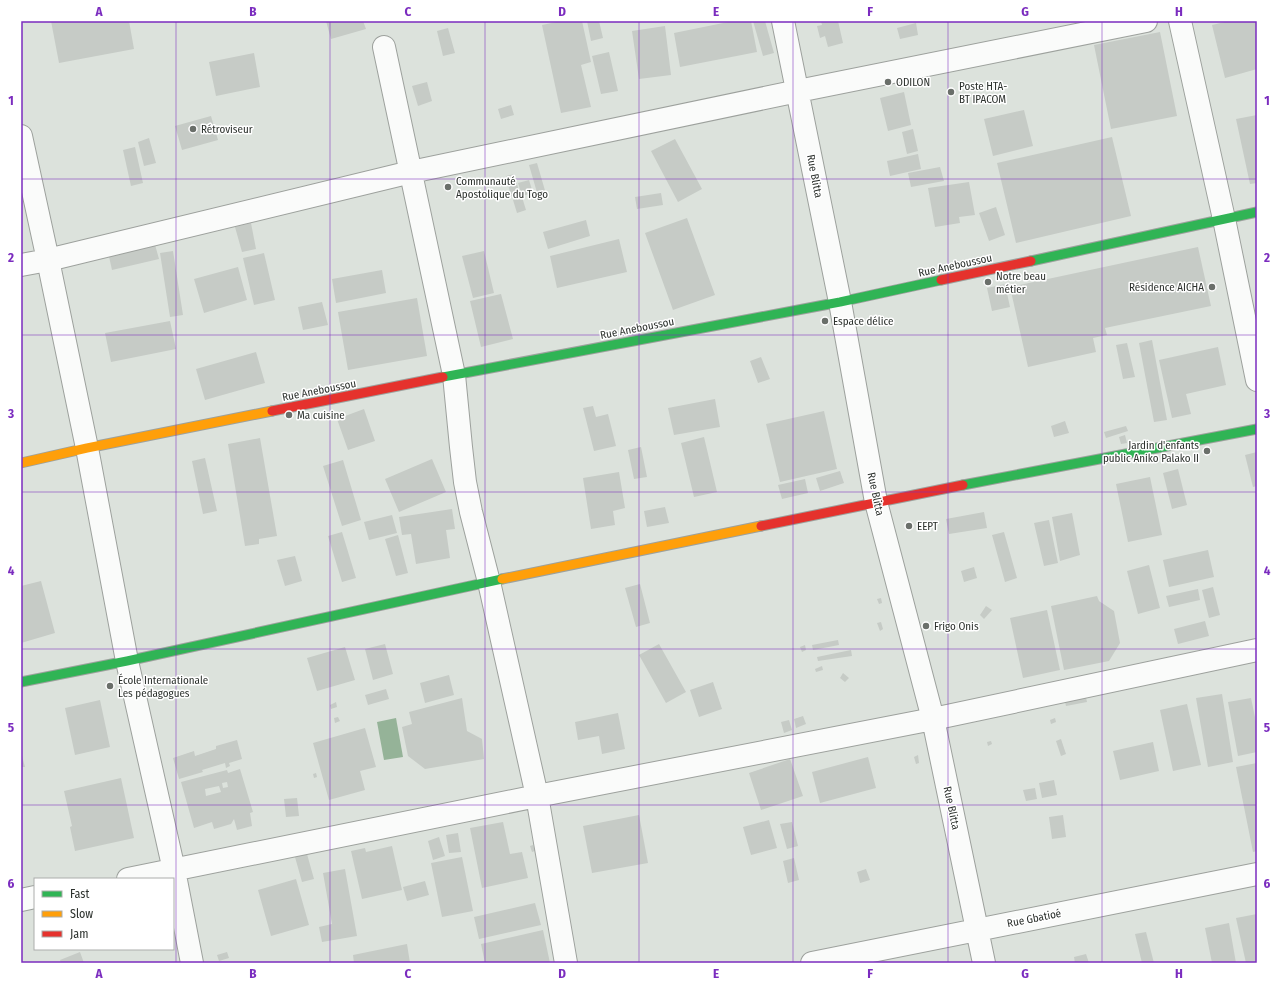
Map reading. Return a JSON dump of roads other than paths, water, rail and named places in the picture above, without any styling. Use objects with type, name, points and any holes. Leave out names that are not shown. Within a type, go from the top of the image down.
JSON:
[{"type":"street","name":"Rue Blitta","points":[[783,21],[840,302],[876,502],[934,719],[984,963]]},
{"type":"street","points":[[21,264],[48,260],[411,172],[798,91],[1146,21]]},
{"type":"street","points":[[1180,21],[1224,219],[1257,380]]},
{"type":"street","points":[[384,47],[454,375],[465,482],[537,796],[566,963]]},
{"type":"street","points":[[21,136],[87,448],[127,661],[174,870],[192,963]]},
{"type":"street","name":"Rue Aneboussou","points":[[21,463],[87,448],[454,375],[840,302],[1257,212]]},
{"type":"street","points":[[21,682],[127,661],[489,582],[876,502],[1257,429]]},
{"type":"street","points":[[133,878],[537,796],[934,719],[1257,650]]},
{"type":"street","name":"Rue Gbatioé","points":[[812,963],[1257,874]]},
{"type":"street","points":[[21,900],[34,897]]},
{"type":"place","name":"ODILON","points":[[888,82]]},
{"type":"place","name":"Poste HTA- BT IPACOM","points":[[951,92]]},
{"type":"place","name":"Rétroviseur","points":[[193,129]]},
{"type":"place","name":"Communauté Apostolique du Togo","points":[[448,187]]},
{"type":"place","name":"Notre beau métier","points":[[988,282]]},
{"type":"place","name":"Résidence AICHA","points":[[1212,287]]},
{"type":"place","name":"Espace délice","points":[[825,321]]},
{"type":"place","name":"Ma cuisine","points":[[289,415]]},
{"type":"place","name":"Jardin d'enfants public Aniko Palako II","points":[[1207,451]]},
{"type":"place","name":"EEPT","points":[[909,526]]},
{"type":"place","name":"Frigo Onis","points":[[926,626]]},
{"type":"place","name":"École Internationale Les pédagogues","points":[[110,686]]}]
